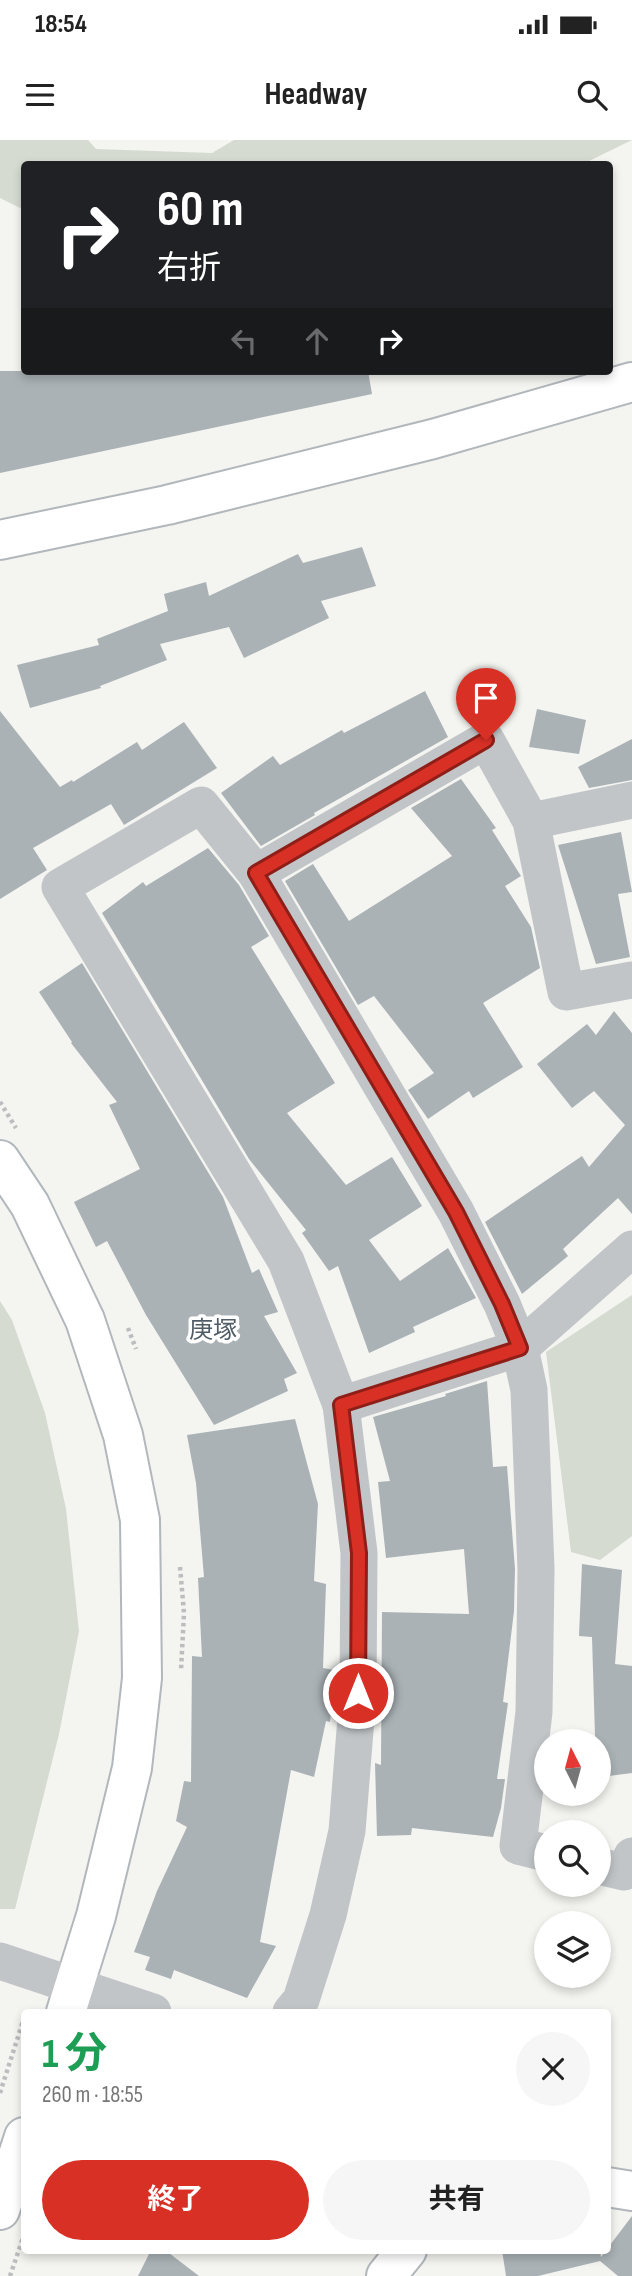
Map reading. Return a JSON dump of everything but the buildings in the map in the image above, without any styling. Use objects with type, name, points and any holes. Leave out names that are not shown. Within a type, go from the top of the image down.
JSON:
[{"type":"street","points":[[0,540],[181,502],[433,439],[632,382]]},
{"type":"street","points":[[256,873],[486,740],[531,821],[566,992],[632,980]]},
{"type":"street","points":[[531,821],[632,800]]},
{"type":"street","points":[[294,2009],[301,2000],[328,1915],[347,1831],[358,1693],[359,1553],[341,1405],[286,1261],[61,887],[201,805],[256,873],[456,1212],[502,1304],[520,1348],[529,1390],[536,1569],[534,1712],[518,1846],[534,1850]]},
{"type":"street","points":[[0,1160],[30,1205],[85,1320],[123,1435],[140,1520],[142,1678],[132,1768],[96,1916],[71,1999]]},
{"type":"street","points":[[341,1405],[520,1348],[632,1249]]},
{"type":"street","points":[[611,1869],[624,1872],[632,1856]]},
{"type":"street","points":[[0,1961],[71,1999],[134,2009]]},
{"type":"street","points":[[0,2210],[21,2146]]},
{"type":"street","points":[[611,2188],[632,2191]]},
{"type":"street","points":[[386,2276],[404,2254]]},
{"type":"path","points":[[0,2093],[21,2027]]},
{"type":"path","points":[[10,2276],[21,2243]]},
{"type":"shaded area","points":[[0,140],[88,140],[96,149],[212,153],[234,140],[632,140],[589,161],[21,161],[21,208],[0,198]]},
{"type":"shaded area","points":[[632,1295],[632,1536],[600,1560],[571,1552],[546,1352]]},
{"type":"shaded area","points":[[0,1301],[12,1320],[45,1413],[66,1509],[79,1631],[59,1734],[15,1909],[0,1909]]},
{"type":"district","name":"庚塚","points":[[213,1330]]},
{"type":"route","points":[[358,1693],[359,1553],[341,1405],[520,1348],[502,1304],[456,1212],[256,873],[486,740]]}]
